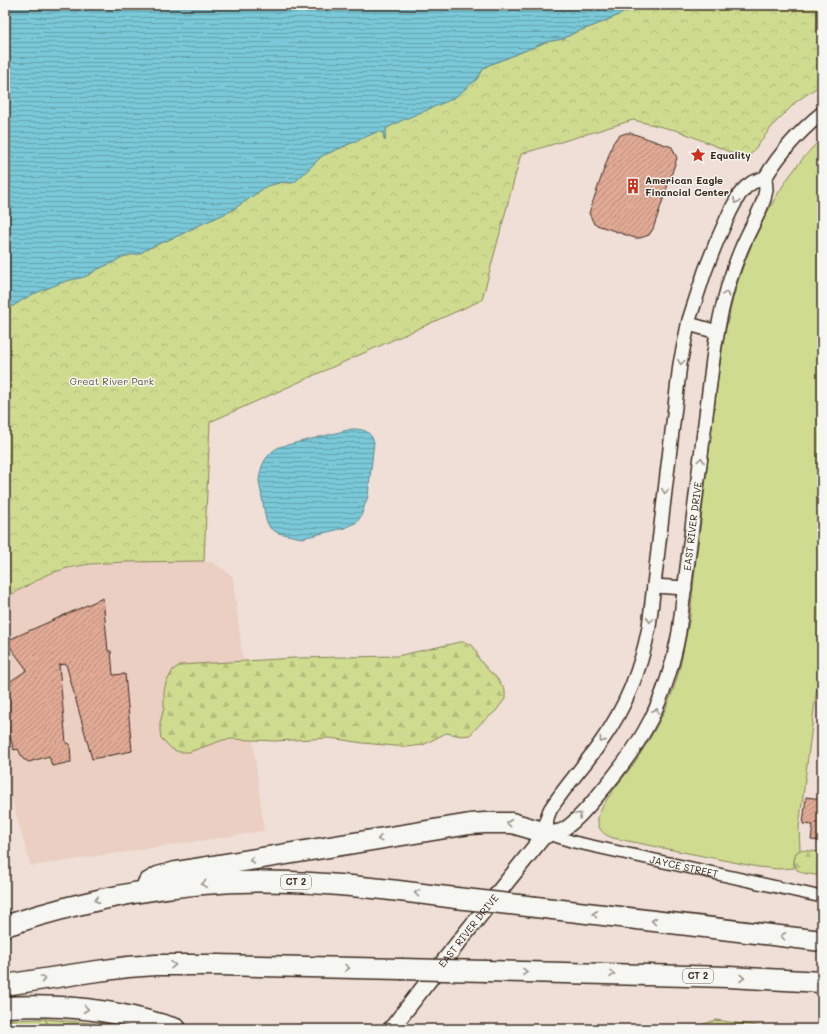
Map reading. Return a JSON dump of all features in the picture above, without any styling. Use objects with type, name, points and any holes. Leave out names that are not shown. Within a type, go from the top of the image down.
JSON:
[{"type":"highway","points":[[135,892],[154,879],[167,874],[470,824],[492,822],[512,823],[546,833]]},
{"type":"highway","name":"CT 2","points":[[5,926],[66,907],[135,892],[205,883],[255,881],[355,886],[822,941]]},
{"type":"highway","name":"CT 2","points":[[5,985],[90,972],[156,965],[486,971],[822,982]]},
{"type":"highway","points":[[5,1007],[60,1007],[97,1011],[148,1021],[176,1029]]},
{"type":"main road","name":"EAST RIVER DRIVE","points":[[392,1029],[546,833]]},
{"type":"street","points":[[546,833],[547,816],[550,810],[602,742],[616,719],[636,676],[643,653],[649,627],[680,364],[689,324],[705,271],[730,212],[740,195],[746,187],[765,178],[794,140],[822,113]]},
{"type":"street","name":"EAST RIVER DRIVE","points":[[546,833],[565,828],[584,810],[623,764],[647,727],[660,701],[673,665],[685,588],[717,332],[726,294],[734,269],[743,244],[764,199],[766,190],[765,178]]},
{"type":"street","points":[[689,324],[717,332]]},
{"type":"street","points":[[654,586],[685,588]]},
{"type":"street","name":"JAYCE STREET","points":[[546,833],[574,842],[822,897]]},
{"type":"shaded area","points":[[204,561],[214,563],[232,576],[233,579],[264,831],[31,866],[5,777],[5,598],[46,575],[67,568],[125,562]]},
{"type":"green space","name":"Great River Park","points":[[644,5],[822,5],[822,84],[797,101],[774,124],[747,159],[679,131],[633,120],[521,154],[482,300],[210,422],[204,561],[125,562],[91,564],[67,568],[46,575],[5,598],[5,308],[13,306],[31,294],[66,281],[89,275],[122,257],[139,254],[149,248],[180,235],[229,212],[267,186],[283,182],[292,183],[322,156],[379,131],[383,133],[384,139],[387,128],[477,79],[484,68],[489,65],[546,42],[563,39],[576,32]]},
{"type":"green space","points":[[822,138],[822,647],[799,827],[800,850],[796,853],[794,868],[778,869],[758,867],[613,838],[600,829],[598,819],[608,798],[650,739],[669,702],[678,675],[690,617],[720,363],[726,328],[741,272],[756,235],[779,192],[799,163]]},
{"type":"green space","points":[[465,642],[472,645],[479,659],[496,677],[505,690],[505,699],[495,712],[481,723],[470,735],[462,736],[446,733],[423,745],[406,747],[330,738],[275,741],[231,739],[223,740],[189,752],[179,752],[172,749],[161,738],[160,723],[164,708],[164,691],[166,683],[173,670],[180,665],[295,658],[397,656]]},
{"type":"green space","points":[[800,850],[822,852],[822,876],[803,873],[796,869],[794,861],[796,853]]},
{"type":"green space","points":[[45,1019],[112,1025],[130,1029],[51,1029]]},
{"type":"green space","points":[[45,1019],[51,1029],[5,1029],[5,1020]]},
{"type":"green space","points":[[716,1020],[777,1029],[688,1029]]},
{"type":"water","points":[[5,5],[644,5],[576,32],[563,39],[546,42],[489,65],[484,68],[477,79],[457,96],[387,128],[385,141],[383,133],[379,131],[322,156],[292,183],[283,182],[267,186],[229,212],[180,235],[149,248],[139,254],[122,257],[85,277],[66,281],[31,295],[13,306],[5,308]]},
{"type":"water","points":[[352,429],[366,431],[371,435],[374,442],[368,496],[361,516],[357,522],[345,528],[302,538],[278,533],[270,528],[266,520],[259,481],[262,465],[267,457],[279,447]]},
{"type":"building","name":"American Eagle Financial Center","points":[[631,133],[672,147],[677,158],[653,229],[649,235],[640,238],[635,238],[594,224],[589,213],[613,143],[618,136]]},
{"type":"building","points":[[103,598],[108,651],[111,651],[113,675],[125,674],[132,751],[92,759],[66,664],[59,665],[66,743],[70,744],[71,762],[52,766],[49,756],[29,762],[23,759],[18,749],[14,750],[5,719],[5,685],[27,670],[6,641]]},
{"type":"building","points":[[806,797],[822,799],[820,825],[822,825],[822,841],[811,840],[813,825],[803,824]]},
{"type":"place","name":"Equality","points":[[698,155]]},
{"type":"place","name":"American Eagle Financial Center","points":[[633,186]]}]
